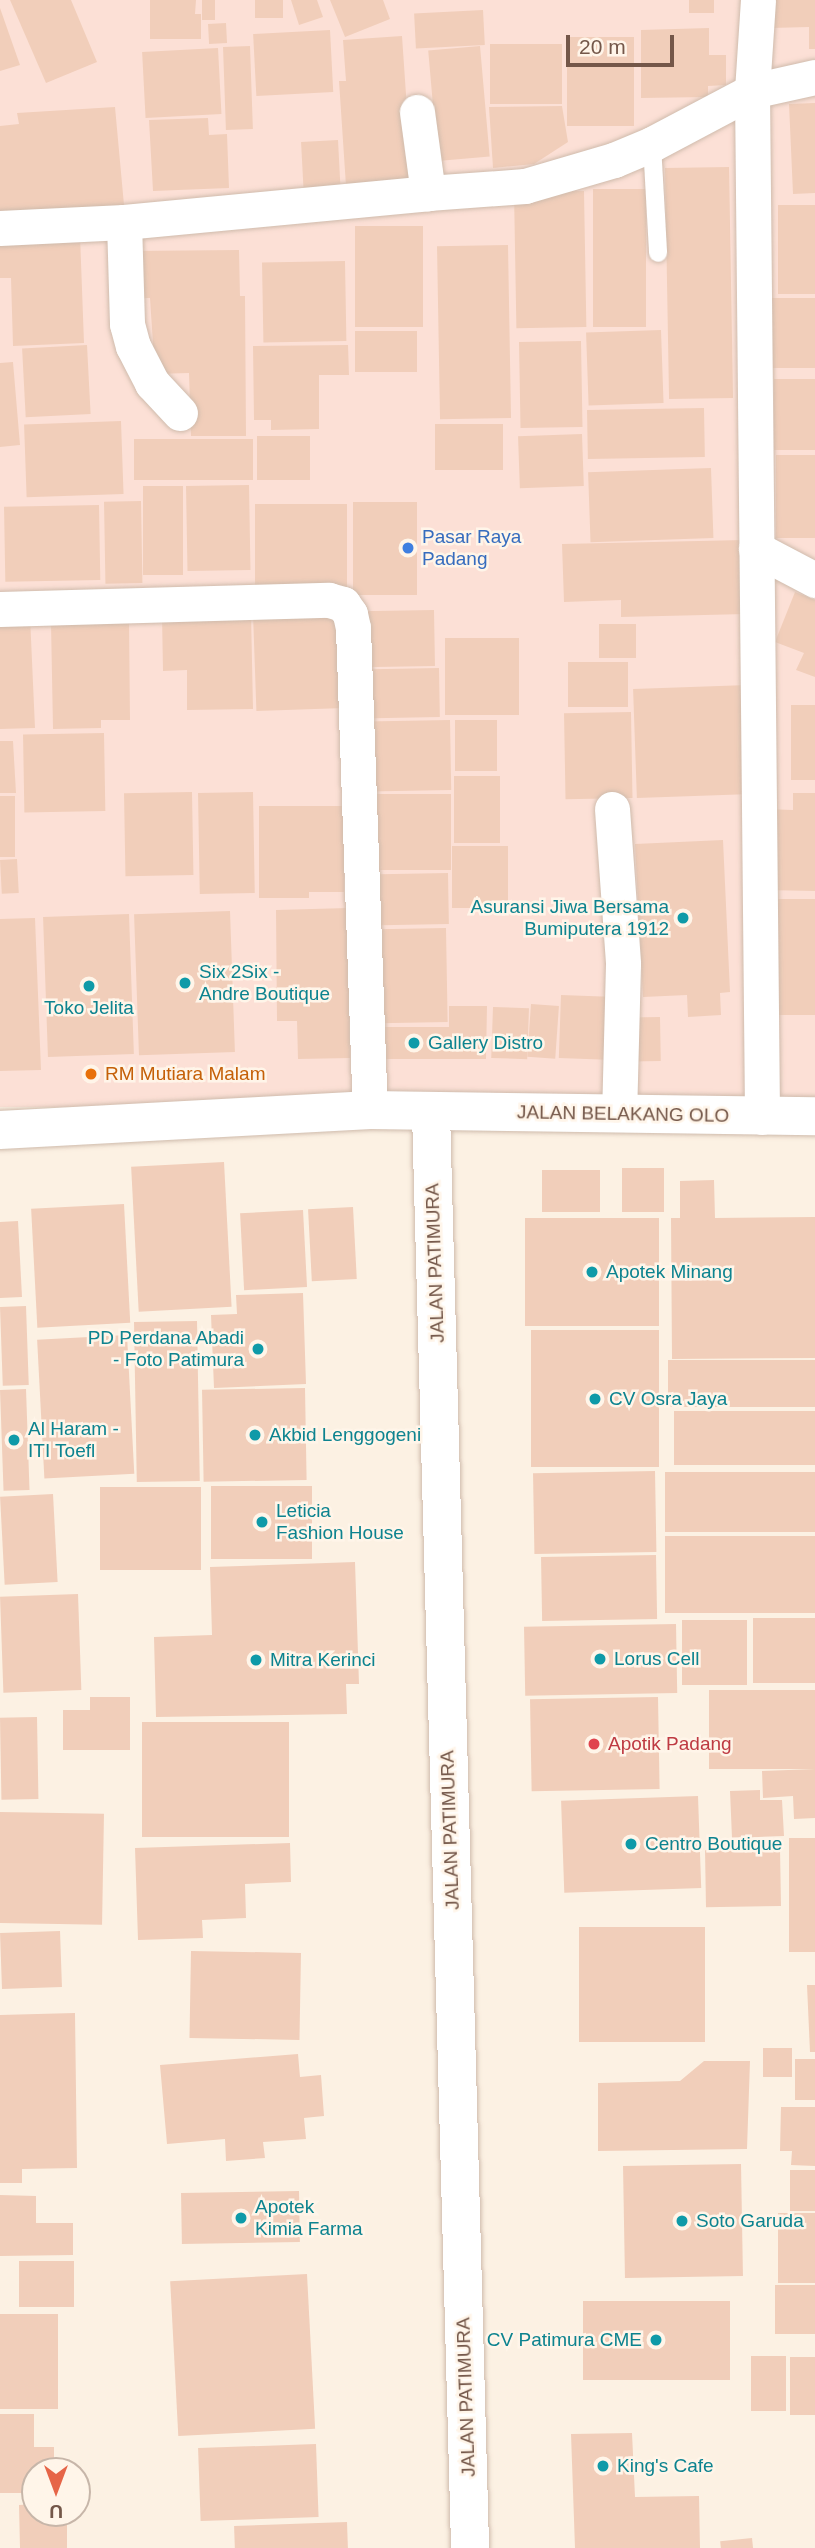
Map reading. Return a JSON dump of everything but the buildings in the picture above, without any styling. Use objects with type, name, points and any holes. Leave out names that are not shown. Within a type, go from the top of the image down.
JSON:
[{"type":"street","points":[[758,0],[752,91],[762,1117]]},
{"type":"street","points":[[0,228],[124,222],[428,192],[525,187],[614,160],[652,144],[752,91],[815,77]]},
{"type":"street","points":[[417,112],[428,192]]},
{"type":"street","points":[[124,222],[126,300],[133,346],[152,383],[180,414]]},
{"type":"street","points":[[756,549],[815,580]]},
{"type":"street","points":[[0,609],[329,600],[343,604],[353,628],[370,1110]]},
{"type":"street","points":[[612,810],[623,964],[619,1112]]},
{"type":"street","name":"JALAN BELAKANG OLO","points":[[0,1130],[370,1110],[815,1116]]},
{"type":"street","name":"JALAN PATIMURA","points":[[431,1112],[470,2548]]},
{"type":"lane","points":[[652,144],[658,253]]},
{"type":"shaded area","name":"Pasar Raya Padang","points":[[0,0],[815,0],[815,1107],[0,1107]]},
{"type":"place","name":"Pasar Raya Padang","points":[[408,548]]},
{"type":"place","name":"Asuransi Jiwa Bersama Bumiputera 1912","points":[[683,918]]},
{"type":"place","name":"Six 2Six - Andre Boutique","points":[[185,983]]},
{"type":"place","name":"Toko Jelita","points":[[89,986]]},
{"type":"place","name":"Gallery Distro","points":[[414,1043]]},
{"type":"place","name":"RM Mutiara Malam","points":[[91,1074]]},
{"type":"place","name":"Apotek Minang","points":[[592,1272]]},
{"type":"place","name":"PD Perdana Abadi - Foto Patimura","points":[[258,1349]]},
{"type":"place","name":"CV Osra Jaya","points":[[595,1399]]},
{"type":"place","name":"Akbid Lenggogeni","points":[[255,1435]]},
{"type":"place","name":"Al Haram - ITI Toefl","points":[[14,1440]]},
{"type":"place","name":"Leticia Fashion House","points":[[262,1522]]},
{"type":"place","name":"Lorus Cell","points":[[600,1659]]},
{"type":"place","name":"Mitra Kerinci","points":[[256,1660]]},
{"type":"place","name":"Apotik Padang","points":[[594,1744]]},
{"type":"place","name":"Centro Boutique","points":[[631,1844]]},
{"type":"place","name":"Apotek Kimia Farma","points":[[241,2218]]},
{"type":"place","name":"Soto Garuda","points":[[682,2221]]},
{"type":"place","name":"CV Patimura CME","points":[[656,2340]]},
{"type":"place","name":"King's Cafe","points":[[603,2466]]}]
